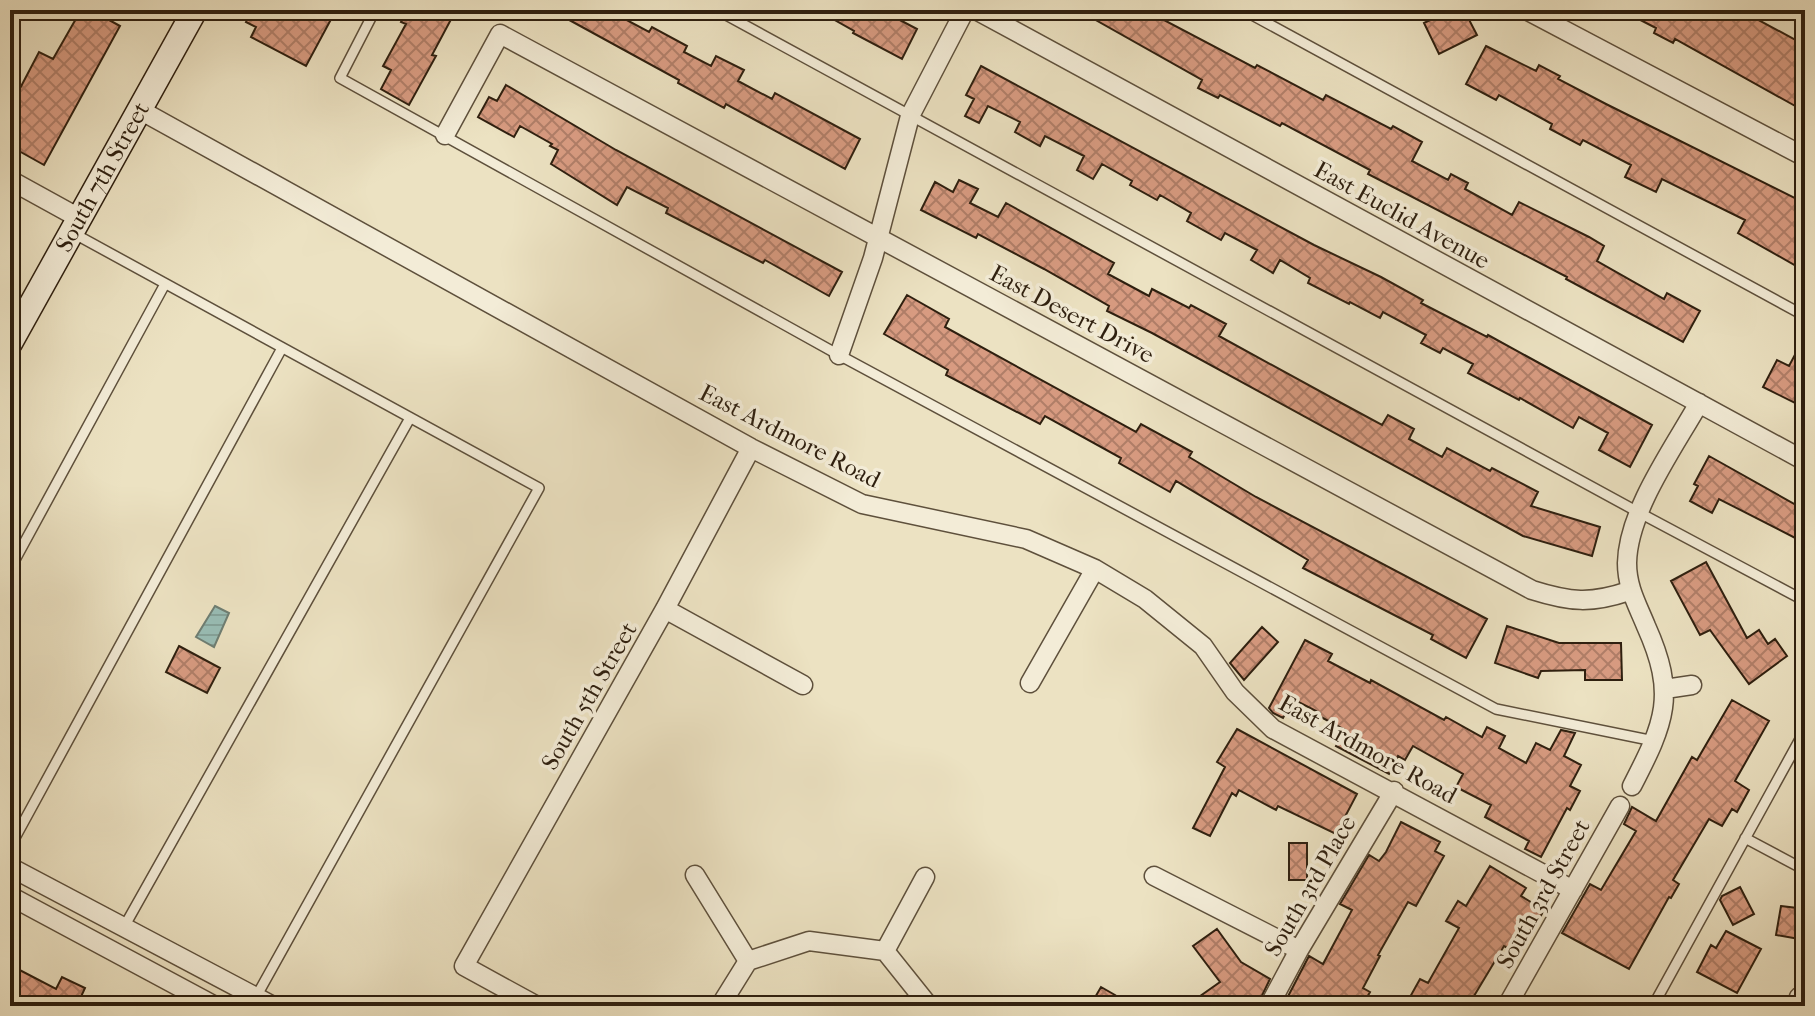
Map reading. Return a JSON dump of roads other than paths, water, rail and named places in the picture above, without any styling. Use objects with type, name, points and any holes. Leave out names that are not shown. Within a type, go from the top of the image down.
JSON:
[{"type":"main road","name":"South 7th Street","points":[[10,343],[195,10]]},
{"type":"street","points":[[839,355],[879,236],[910,116],[965,10]]},
{"type":"street","name":"East Euclid Avenue","points":[[976,10],[1805,461]]},
{"type":"street","points":[[1526,10],[1805,157]]},
{"type":"street","name":"East Desert Drive","points":[[445,135],[500,34],[1532,590],[1588,602],[1629,591]]},
{"type":"street","name":"East Ardmore Road","points":[[140,110],[751,448],[862,504],[1026,539],[1095,569],[1145,599],[1203,646],[1235,692],[1273,729],[1394,791],[1573,890]]},
{"type":"street","points":[[10,180],[75,225]]},
{"type":"street","points":[[1632,786],[1661,726],[1665,689],[1658,657],[1629,591],[1629,540],[1638,512],[1699,403]]},
{"type":"street","name":"South 5th Street","points":[[537,1006],[464,966],[665,609],[751,448]]},
{"type":"street","points":[[1030,683],[1095,569]]},
{"type":"street","points":[[665,609],[803,685]]},
{"type":"street","points":[[1665,689],[1692,685]]},
{"type":"street","name":"South 3rd Place","points":[[1269,1006],[1394,791]]},
{"type":"street","name":"South 3rd Street","points":[[1507,1006],[1620,806]]},
{"type":"street","points":[[10,867],[273,1006]]},
{"type":"street","points":[[695,875],[748,961]]},
{"type":"street","points":[[1154,876],[1299,950]]},
{"type":"street","points":[[885,951],[925,877]]},
{"type":"street","points":[[10,896],[215,1006]]},
{"type":"street","points":[[720,1006],[748,961],[809,941],[885,951],[929,1006]]},
{"type":"lane","points":[[375,10],[340,78],[839,355],[1496,709],[1654,741]]},
{"type":"lane","points":[[717,10],[1805,601]]},
{"type":"lane","points":[[1243,10],[1805,316]]},
{"type":"lane","points":[[75,225],[165,284],[539,488],[256,997]]},
{"type":"lane","points":[[10,569],[165,284]]},
{"type":"lane","points":[[10,847],[282,348]]},
{"type":"lane","points":[[124,927],[410,418]]},
{"type":"lane","points":[[1653,1006],[1805,730]]},
{"type":"lane","points":[[1745,838],[1805,870]]},
{"type":"water","points":[[215,606],[229,613],[214,647],[196,637]]}]
